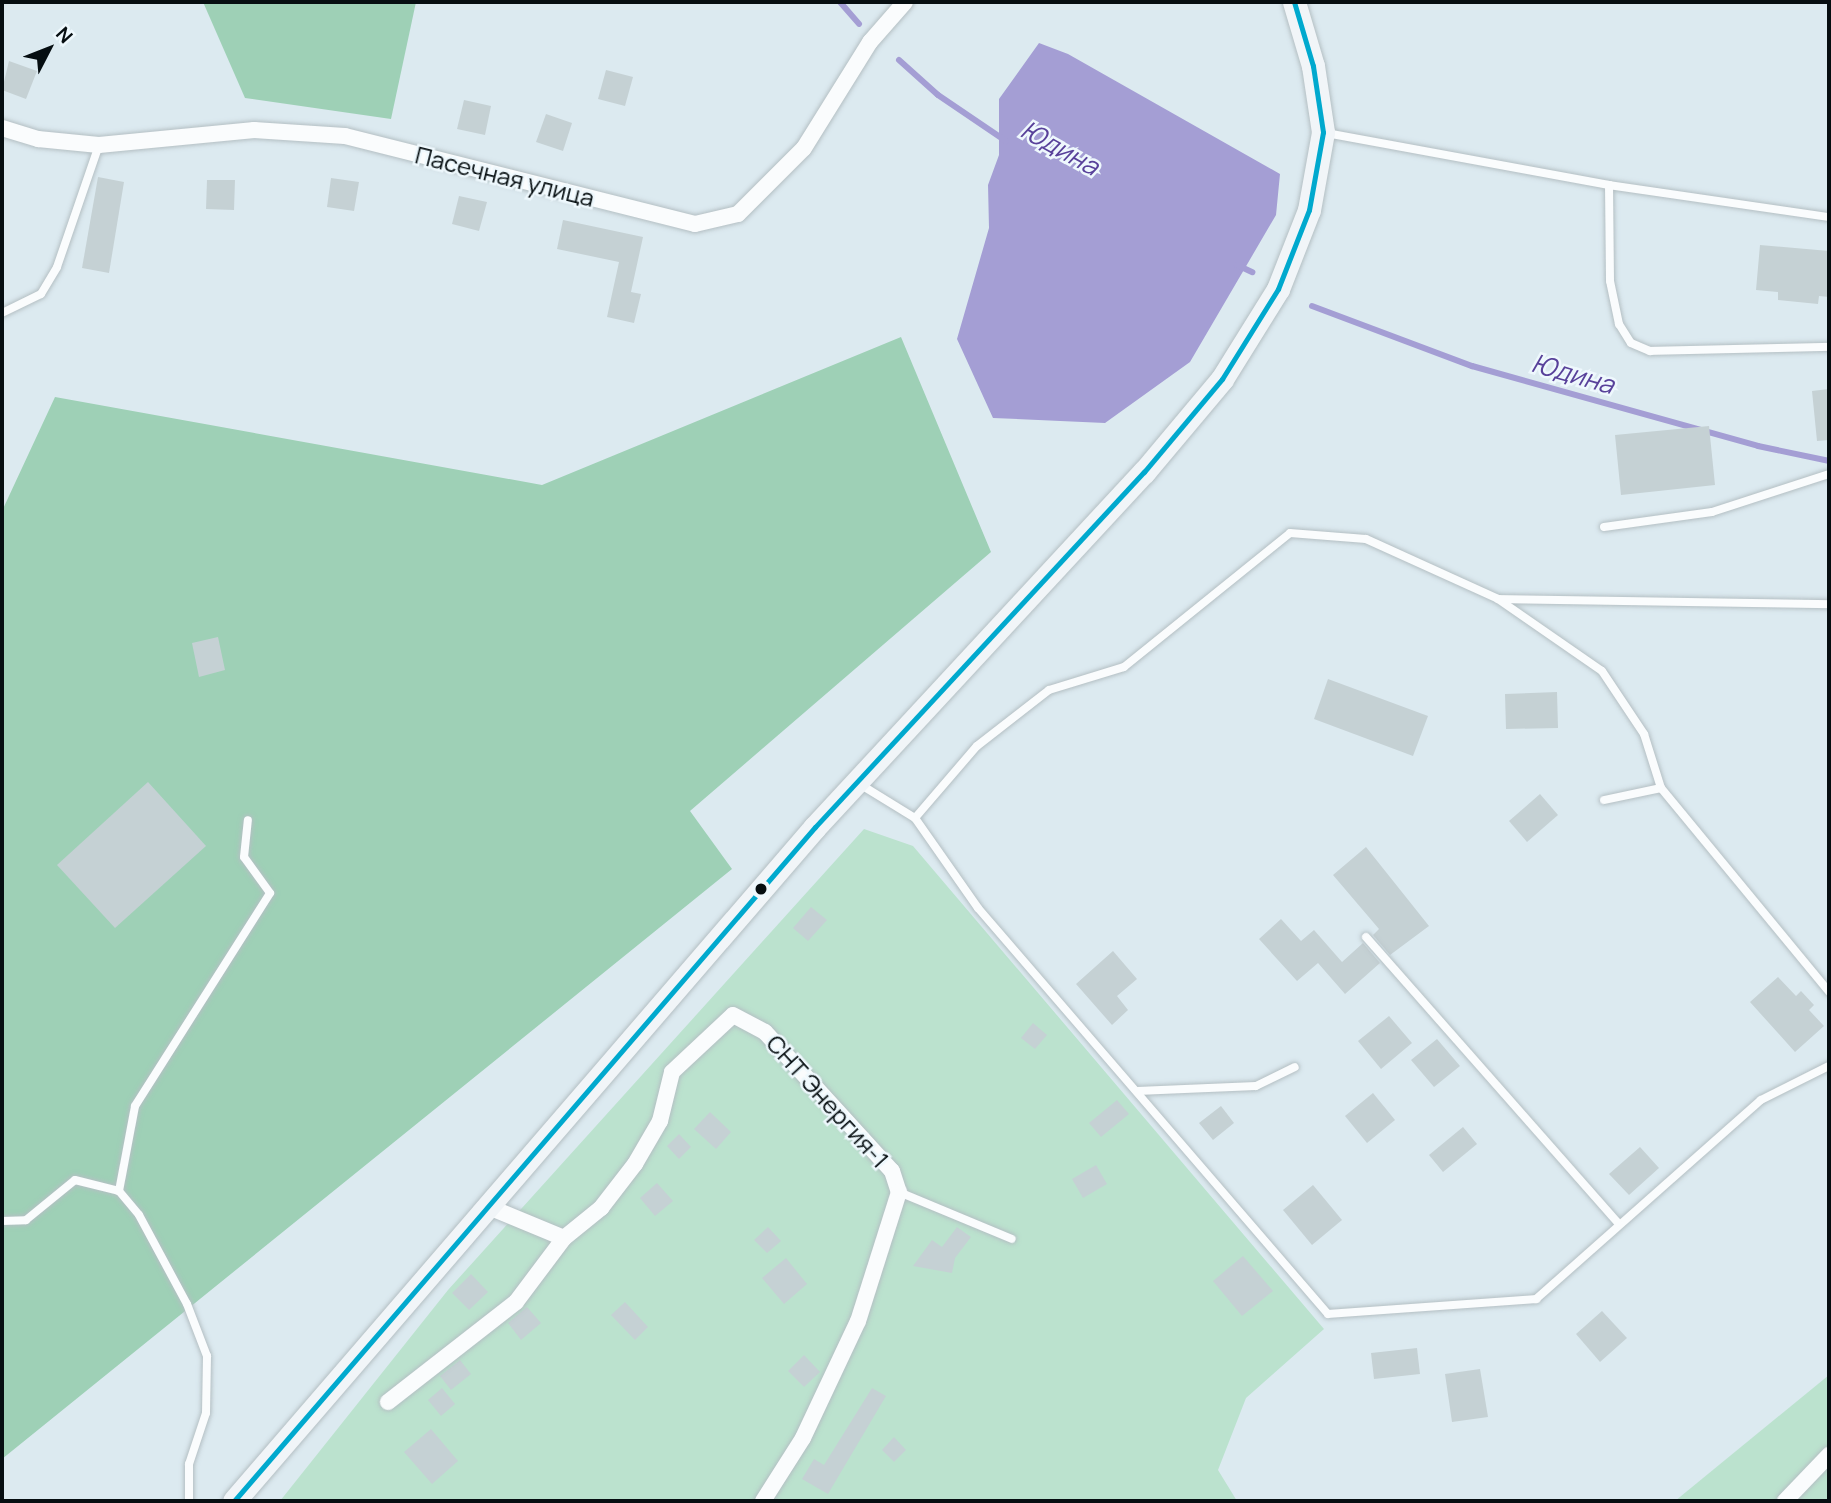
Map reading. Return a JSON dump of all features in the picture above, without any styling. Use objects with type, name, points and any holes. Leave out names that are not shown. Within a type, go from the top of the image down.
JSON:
[{"type":"main road","points":[[234,1501],[858,783],[1144,472],[1222,379],[1278,289],[1309,210],[1323,132],[1313,66],[1294,2]]},
{"type":"street","name":"Пасечная улица","points":[[2,128],[38,139],[99,145],[254,130],[345,136],[695,224],[738,214],[804,148],[870,42],[905,2]]},
{"type":"street","name":"СНТ Энергия-1","points":[[564,1238],[601,1208],[635,1164],[660,1121],[672,1072],[733,1015],[765,1031],[892,1171],[899,1192],[858,1321],[803,1438],[763,1501]]},
{"type":"street","points":[[388,1402],[516,1302],[564,1238],[489,1207]]},
{"type":"street","points":[[1784,1501],[1829,1455]]},
{"type":"lane","points":[[1323,132],[1609,185],[1829,217]]},
{"type":"lane","points":[[2,313],[41,294],[57,267],[99,145]]},
{"type":"lane","points":[[1609,185],[1610,281],[1619,324],[1631,344],[1650,351],[1829,347]]},
{"type":"lane","points":[[1604,527],[1712,512],[1829,474]]},
{"type":"lane","points":[[915,818],[977,746],[1049,690],[1124,667],[1290,533],[1366,539],[1498,599],[1602,670],[1644,734],[1661,788],[1829,992]]},
{"type":"lane","points":[[1498,599],[1829,604]]},
{"type":"lane","points":[[858,783],[915,818],[978,908],[1328,1314],[1536,1299],[1618,1223],[1761,1100],[1829,1066]]},
{"type":"lane","points":[[1604,800],[1661,788]]},
{"type":"lane","points":[[119,1191],[135,1106],[270,893],[244,857],[248,820]]},
{"type":"lane","points":[[1366,937],[1618,1223]]},
{"type":"lane","points":[[1137,1091],[1256,1086],[1295,1067]]},
{"type":"lane","points":[[2,1221],[26,1220],[75,1180],[119,1191],[139,1215],[187,1304],[207,1356],[206,1413],[189,1464],[188,1501]]},
{"type":"lane","points":[[899,1192],[1012,1239]]},
{"type":"green space","points":[[203,2],[416,2],[391,119],[245,98]]},
{"type":"green space","points":[[901,337],[991,552],[690,811],[732,869],[2,1459],[2,511],[55,397],[542,485]]},
{"type":"green space","points":[[864,829],[913,846],[1324,1329],[1246,1398],[1218,1470],[1237,1501],[280,1501],[448,1290]]},
{"type":"green space","points":[[1829,1375],[1829,1501],[1675,1501]]},
{"type":"water","points":[[1039,43],[1068,54],[1280,174],[1276,215],[1190,362],[1105,423],[993,418],[957,339],[989,228],[988,185],[999,155],[999,99]]},
{"type":"building","points":[[9,61],[37,71],[26,99],[2,90]]},
{"type":"building","points":[[606,70],[633,77],[625,106],[598,99]]},
{"type":"building","points":[[464,100],[491,106],[485,135],[457,129]]},
{"type":"building","points":[[546,114],[572,123],[563,151],[536,142]]},
{"type":"building","points":[[98,177],[124,182],[109,273],[82,268]]},
{"type":"building","points":[[331,178],[359,182],[354,211],[327,207]]},
{"type":"building","points":[[207,180],[235,180],[234,210],[206,209]]},
{"type":"building","points":[[459,196],[487,202],[479,231],[452,224]]},
{"type":"building","points":[[563,220],[643,237],[631,292],[641,294],[634,323],[607,317],[619,262],[557,249]]},
{"type":"building","points":[[1760,245],[1829,251],[1829,297],[1819,296],[1818,304],[1778,300],[1778,292],[1756,290]]},
{"type":"building","points":[[1829,389],[1829,440],[1817,441],[1812,391]]},
{"type":"building","points":[[1709,426],[1715,485],[1621,495],[1615,435]]},
{"type":"building","points":[[218,637],[225,670],[199,677],[192,643]]},
{"type":"building","points":[[1328,679],[1428,716],[1413,756],[1314,719]]},
{"type":"building","points":[[1557,692],[1558,728],[1506,729],[1505,694]]},
{"type":"building","points":[[148,782],[206,846],[115,928],[57,865]]},
{"type":"building","points":[[1540,794],[1558,815],[1527,842],[1509,821]]},
{"type":"building","points":[[1366,847],[1429,926],[1390,955],[1373,935],[1379,929],[1333,875]]},
{"type":"building","points":[[811,907],[827,920],[808,941],[793,928]]},
{"type":"building","points":[[1281,919],[1301,941],[1314,930],[1342,962],[1363,943],[1380,963],[1345,994],[1318,963],[1297,981],[1259,939]]},
{"type":"building","points":[[1113,951],[1137,979],[1117,996],[1128,1010],[1112,1025],[1076,984]]},
{"type":"building","points":[[1778,977],[1796,996],[1801,991],[1814,1005],[1809,1010],[1824,1026],[1795,1052],[1750,1002]]},
{"type":"building","points":[[1389,1016],[1412,1043],[1381,1069],[1358,1041]]},
{"type":"building","points":[[1033,1023],[1047,1035],[1035,1049],[1021,1038]]},
{"type":"building","points":[[1437,1039],[1460,1066],[1434,1087],[1411,1060]]},
{"type":"building","points":[[1373,1093],[1395,1120],[1367,1143],[1345,1116]]},
{"type":"building","points":[[1117,1100],[1129,1114],[1101,1137],[1089,1123]]},
{"type":"building","points":[[1221,1106],[1234,1123],[1213,1140],[1199,1123]]},
{"type":"building","points":[[710,1112],[731,1132],[716,1149],[694,1129]]},
{"type":"building","points":[[1463,1127],[1477,1144],[1443,1172],[1429,1155]]},
{"type":"building","points":[[679,1134],[691,1147],[679,1159],[667,1146]]},
{"type":"building","points":[[1640,1147],[1659,1168],[1629,1195],[1609,1174]]},
{"type":"building","points":[[1096,1165],[1107,1184],[1083,1198],[1072,1179]]},
{"type":"building","points":[[657,1183],[673,1201],[655,1216],[640,1198]]},
{"type":"building","points":[[1313,1185],[1342,1220],[1312,1245],[1283,1210]]},
{"type":"building","points":[[768,1227],[781,1241],[767,1253],[754,1240]]},
{"type":"building","points":[[957,1227],[971,1237],[955,1258],[952,1273],[913,1266],[932,1240],[942,1247]]},
{"type":"building","points":[[1243,1256],[1273,1291],[1242,1316],[1213,1281]]},
{"type":"building","points":[[786,1258],[807,1284],[784,1304],[762,1278]]},
{"type":"building","points":[[471,1274],[488,1292],[469,1310],[452,1293]]},
{"type":"building","points":[[625,1302],[648,1327],[635,1340],[611,1315]]},
{"type":"building","points":[[527,1307],[541,1323],[521,1340],[508,1323]]},
{"type":"building","points":[[1602,1311],[1627,1338],[1600,1362],[1576,1334]]},
{"type":"building","points":[[1417,1348],[1420,1374],[1374,1379],[1371,1353]]},
{"type":"building","points":[[804,1355],[820,1372],[804,1387],[788,1371]]},
{"type":"building","points":[[460,1360],[471,1374],[451,1390],[440,1376]]},
{"type":"building","points":[[1480,1369],[1488,1417],[1452,1422],[1445,1374]]},
{"type":"building","points":[[442,1388],[455,1404],[441,1416],[428,1400]]},
{"type":"building","points":[[872,1388],[886,1396],[828,1494],[802,1479],[814,1459],[824,1465]]},
{"type":"building","points":[[431,1429],[458,1461],[432,1484],[404,1452]]},
{"type":"building","points":[[894,1437],[906,1450],[894,1462],[882,1450]]},
{"type":"waterway","name":"Юдина","points":[[840,2],[859,24]]},
{"type":"waterway","name":"Юдина","points":[[899,60],[938,95],[1006,141]]},
{"type":"waterway","name":"Юдина","points":[[1237,265],[1252,272]]},
{"type":"waterway","name":"Юдина","points":[[1312,306],[1472,366],[1758,446],[1829,461]]},
{"type":"transit line","points":[[234,1501],[815,827],[1144,472],[1222,379],[1278,289],[1309,210],[1323,132],[1313,66],[1294,2]]}]
